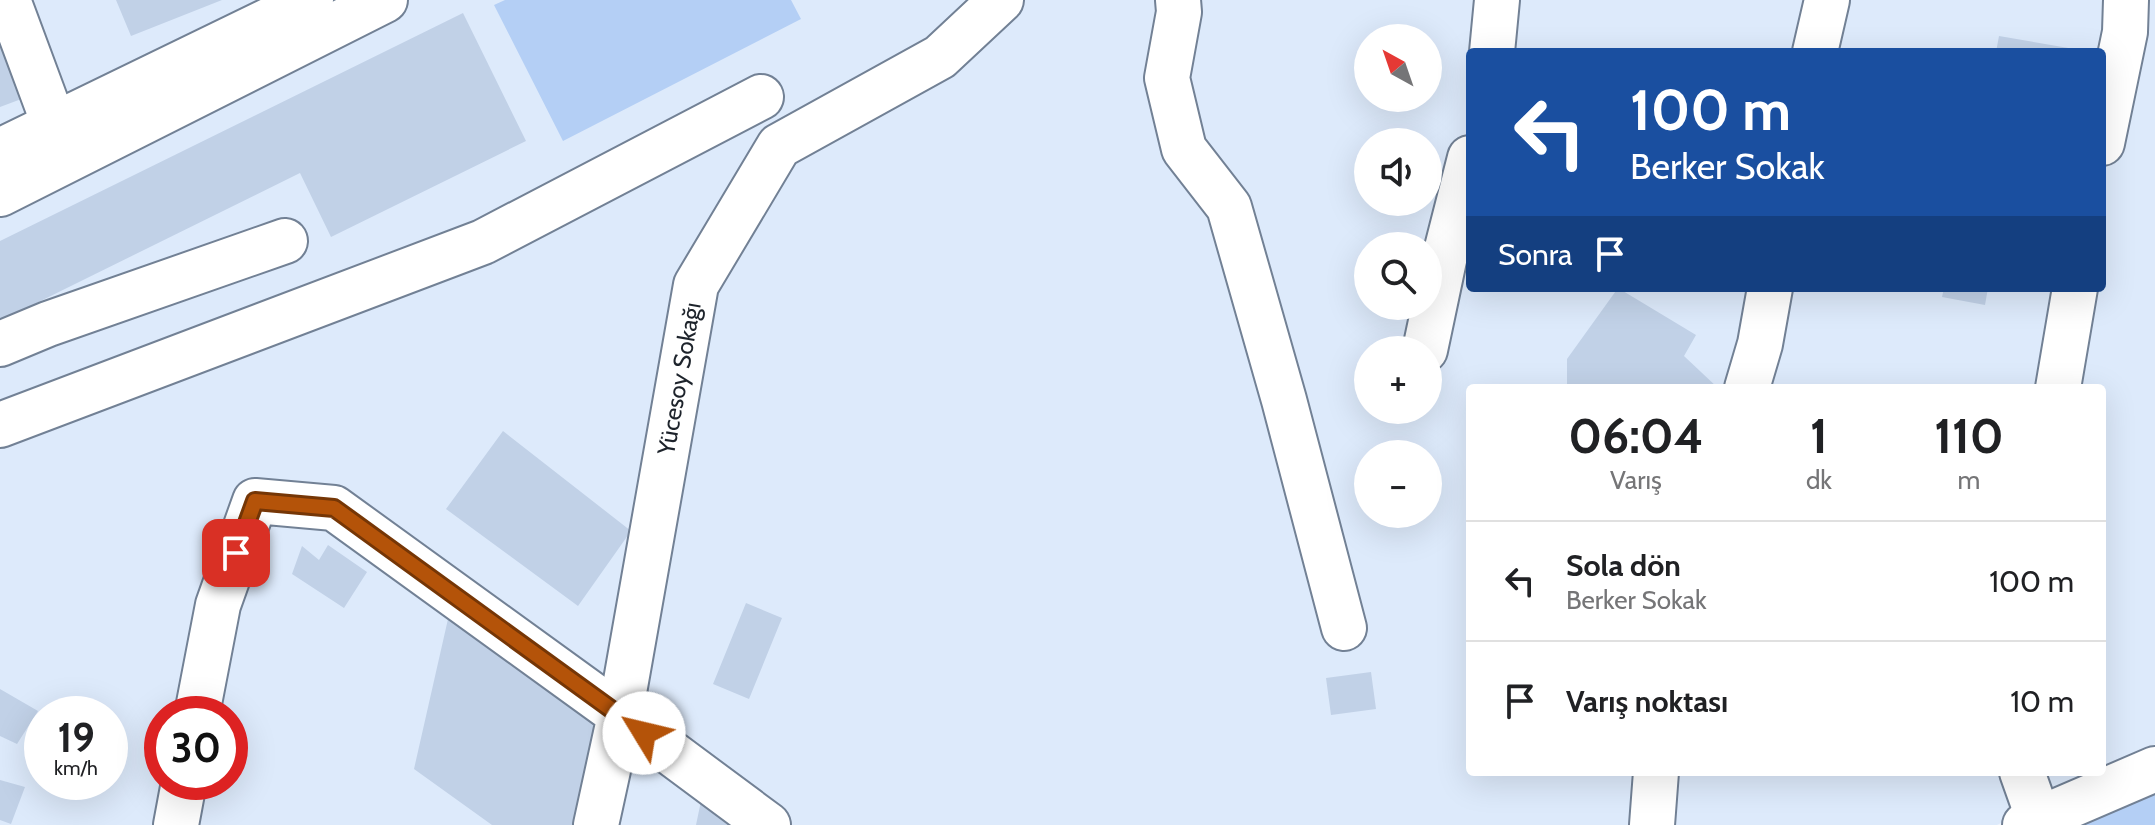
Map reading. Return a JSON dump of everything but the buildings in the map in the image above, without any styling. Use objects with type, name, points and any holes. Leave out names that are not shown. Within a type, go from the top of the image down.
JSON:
[{"type":"street","points":[[8,0],[61,143]]},
{"type":"street","points":[[0,194],[61,143],[301,12],[385,0]]},
{"type":"street","name":"Yücesoy Sokağı","points":[[596,825],[620,715],[696,285],[779,146],[940,57],[1001,0]]},
{"type":"street","points":[[1178,0],[1179,12],[1167,78],[1184,149],[1229,207],[1344,628]]},
{"type":"street","points":[[1492,48],[1497,0]]},
{"type":"street","points":[[1816,48],[1827,0]]},
{"type":"street","points":[[2106,124],[2125,32],[2126,0]]},
{"type":"street","points":[[0,425],[483,242],[761,97]]},
{"type":"street","points":[[0,151],[61,143]]},
{"type":"street","points":[[1428,336],[1466,174]]},
{"type":"street","points":[[0,344],[48,324],[285,241]]},
{"type":"street","points":[[1748,384],[1760,344],[1769,292]]},
{"type":"street","points":[[2059,384],[2074,292]]},
{"type":"street","points":[[200,696],[218,605],[255,501],[334,508],[768,825]]},
{"type":"street","points":[[2023,776],[2032,821],[2155,769]]},
{"type":"street","points":[[1652,825],[1656,776]]},
{"type":"street","points":[[176,825],[181,800]]},
{"type":"shaded area","points":[[0,0],[2155,0],[2155,744],[2106,769],[2106,384],[1466,384],[1466,776],[2093,776],[1997,825],[0,825]]},
{"type":"shaded area","points":[[505,0],[791,0],[801,19],[563,141],[494,5]]},
{"type":"shaded area","points":[[2155,786],[2155,825],[2049,825]]},
{"type":"route","points":[[236,553],[255,501],[334,508],[644,733]]}]
